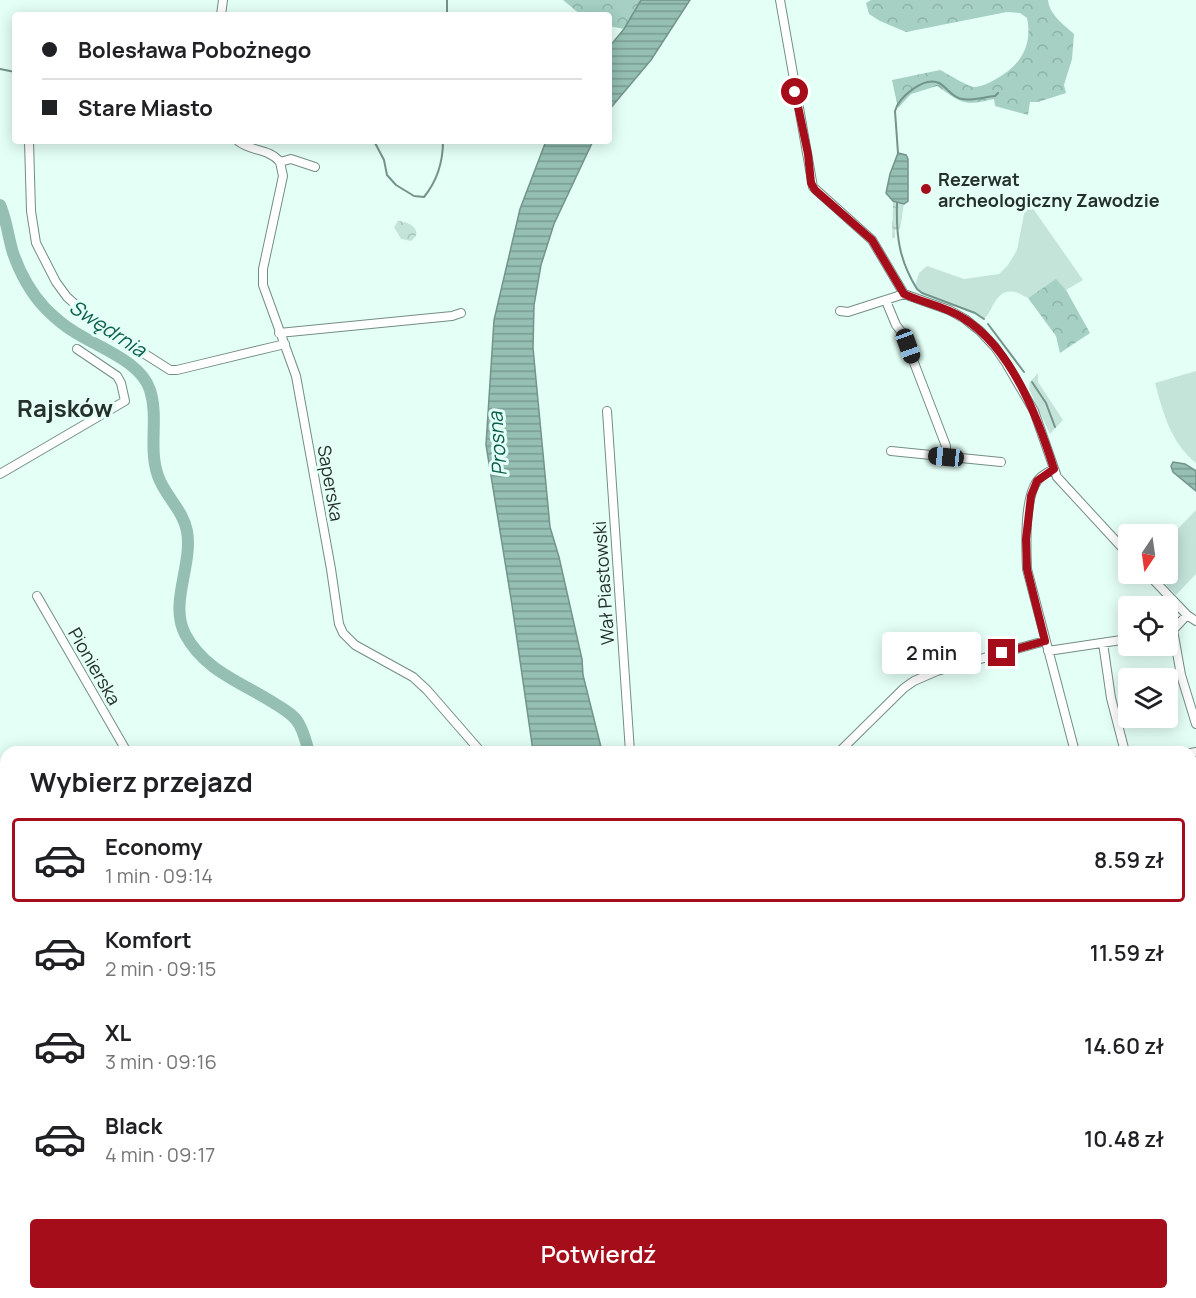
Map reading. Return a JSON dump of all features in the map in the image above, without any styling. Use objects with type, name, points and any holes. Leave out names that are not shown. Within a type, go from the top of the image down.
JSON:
[{"type":"street","points":[[780,0],[808,154],[811,183],[819,193],[872,240],[904,294],[949,310],[965,319],[995,347],[1034,411],[1054,469],[1064,486],[1118,543]]},
{"type":"street","points":[[29,144],[31,211],[36,243],[66,297],[81,310],[170,370],[285,344]]},
{"type":"street","points":[[242,144],[270,153],[280,162],[291,159],[315,167]]},
{"type":"street","name":"Saperska","points":[[280,162],[283,176],[262,278],[265,293],[285,344],[297,385],[339,624],[343,633],[355,645],[413,677],[476,746]]},
{"type":"street","points":[[840,311],[848,312],[904,294]]},
{"type":"street","points":[[886,301],[896,325],[903,333],[946,446],[946,457]]},
{"type":"street","points":[[279,333],[390,323],[461,313]]},
{"type":"street","points":[[0,474],[125,401],[117,376],[76,349]]},
{"type":"street","name":"Wał Piastowski","points":[[607,411],[630,746]]},
{"type":"street","points":[[891,451],[1001,462]]},
{"type":"street","points":[[1054,469],[1037,481],[1031,496],[1026,539],[1027,569],[1073,746]]},
{"type":"street","points":[[1157,584],[1187,615],[1196,621]]},
{"type":"street","name":"Pionierska","points":[[38,596],[124,746]]},
{"type":"street","points":[[1178,624],[1187,615]]},
{"type":"street","points":[[845,746],[914,681],[937,671],[1045,641]]},
{"type":"street","points":[[1048,651],[1118,641]]},
{"type":"street","points":[[1103,643],[1111,698],[1123,746]]},
{"type":"street","points":[[1176,656],[1193,705],[1196,724]]},
{"type":"green space","points":[[563,0],[641,0],[624,29],[612,27],[612,12],[577,12]]},
{"type":"green space","points":[[871,0],[1048,0],[1054,15],[1074,34],[1072,59],[1064,85],[1066,93],[1038,102],[1030,102],[1028,115],[995,106],[994,99],[964,102],[937,86],[911,94],[898,108],[892,80],[940,70],[974,87],[988,83],[1004,74],[1023,54],[1028,38],[1027,18],[1020,13],[1007,12],[906,32],[869,14],[866,3]]},
{"type":"green space","points":[[1025,197],[1083,280],[1066,290],[1056,280],[1028,298],[1015,292],[1003,293],[984,319],[975,313],[922,293],[915,286],[919,273],[927,266],[964,279],[999,274],[1017,250]]},
{"type":"green space","points":[[893,201],[904,204],[900,229],[895,230],[895,238],[892,238]]},
{"type":"green space","points":[[398,221],[411,225],[416,230],[415,237],[411,241],[401,239],[394,227]]},
{"type":"green space","points":[[1056,279],[1066,290],[1090,333],[1060,353],[1056,336],[1028,298]]},
{"type":"green space","points":[[1196,371],[1196,463],[1174,437],[1155,383]]},
{"type":"green space","points":[[1038,373],[1038,382],[1063,420],[1050,434],[1029,389],[1030,382]]},
{"type":"green space","points":[[1196,510],[1196,574],[1176,595],[1165,584],[1178,584],[1178,529]]},
{"type":"water","points":[[641,0],[690,0],[651,60],[612,106],[612,43],[624,29]]},
{"type":"water","name":"Prosna","points":[[545,144],[592,144],[554,224],[541,265],[534,305],[533,348],[550,527],[559,557],[582,659],[583,675],[601,746],[532,746],[486,445],[494,320],[520,209]]},
{"type":"water","points":[[898,153],[906,155],[908,159],[908,201],[904,204],[893,201],[886,193]]},
{"type":"water","points":[[1173,462],[1185,464],[1196,471],[1196,491],[1173,472],[1171,466]]},
{"type":"waterway","points":[[447,0],[447,12]]},
{"type":"waterway","points":[[0,69],[12,71]]},
{"type":"waterway","points":[[898,153],[895,111],[901,100],[913,89],[926,82],[933,82],[939,83],[958,98],[974,99],[995,96],[998,93]]},
{"type":"waterway","points":[[376,144],[384,160],[387,175],[396,185],[414,196],[424,197],[438,170],[443,144]]},
{"type":"waterway","points":[[897,203],[897,226],[902,258],[917,289],[984,319]]},
{"type":"waterway","name":"Swędrnia","points":[[0,205],[16,260],[26,282],[40,302],[69,329],[128,363],[138,371],[150,390],[154,411],[155,465],[161,483],[182,516],[187,531],[187,557],[179,610],[185,634],[193,647],[214,667],[293,716],[298,722],[307,746]]},
{"type":"waterway","points":[[988,324],[1024,372]]},
{"type":"waterway","points":[[1032,382],[1046,403],[1055,427]]},
{"type":"place","name":"Rezerwat archeologiczny Zawodzie","points":[[926,189]]},
{"type":"district","name":"Rajsków","points":[[65,407]]},
{"type":"route","points":[[795,92],[808,154],[811,183],[815,190],[872,240],[904,294],[949,310],[980,331],[1006,363],[1040,425],[1054,469],[1037,481],[1031,496],[1026,545],[1027,569],[1045,641],[1002,653]]}]
